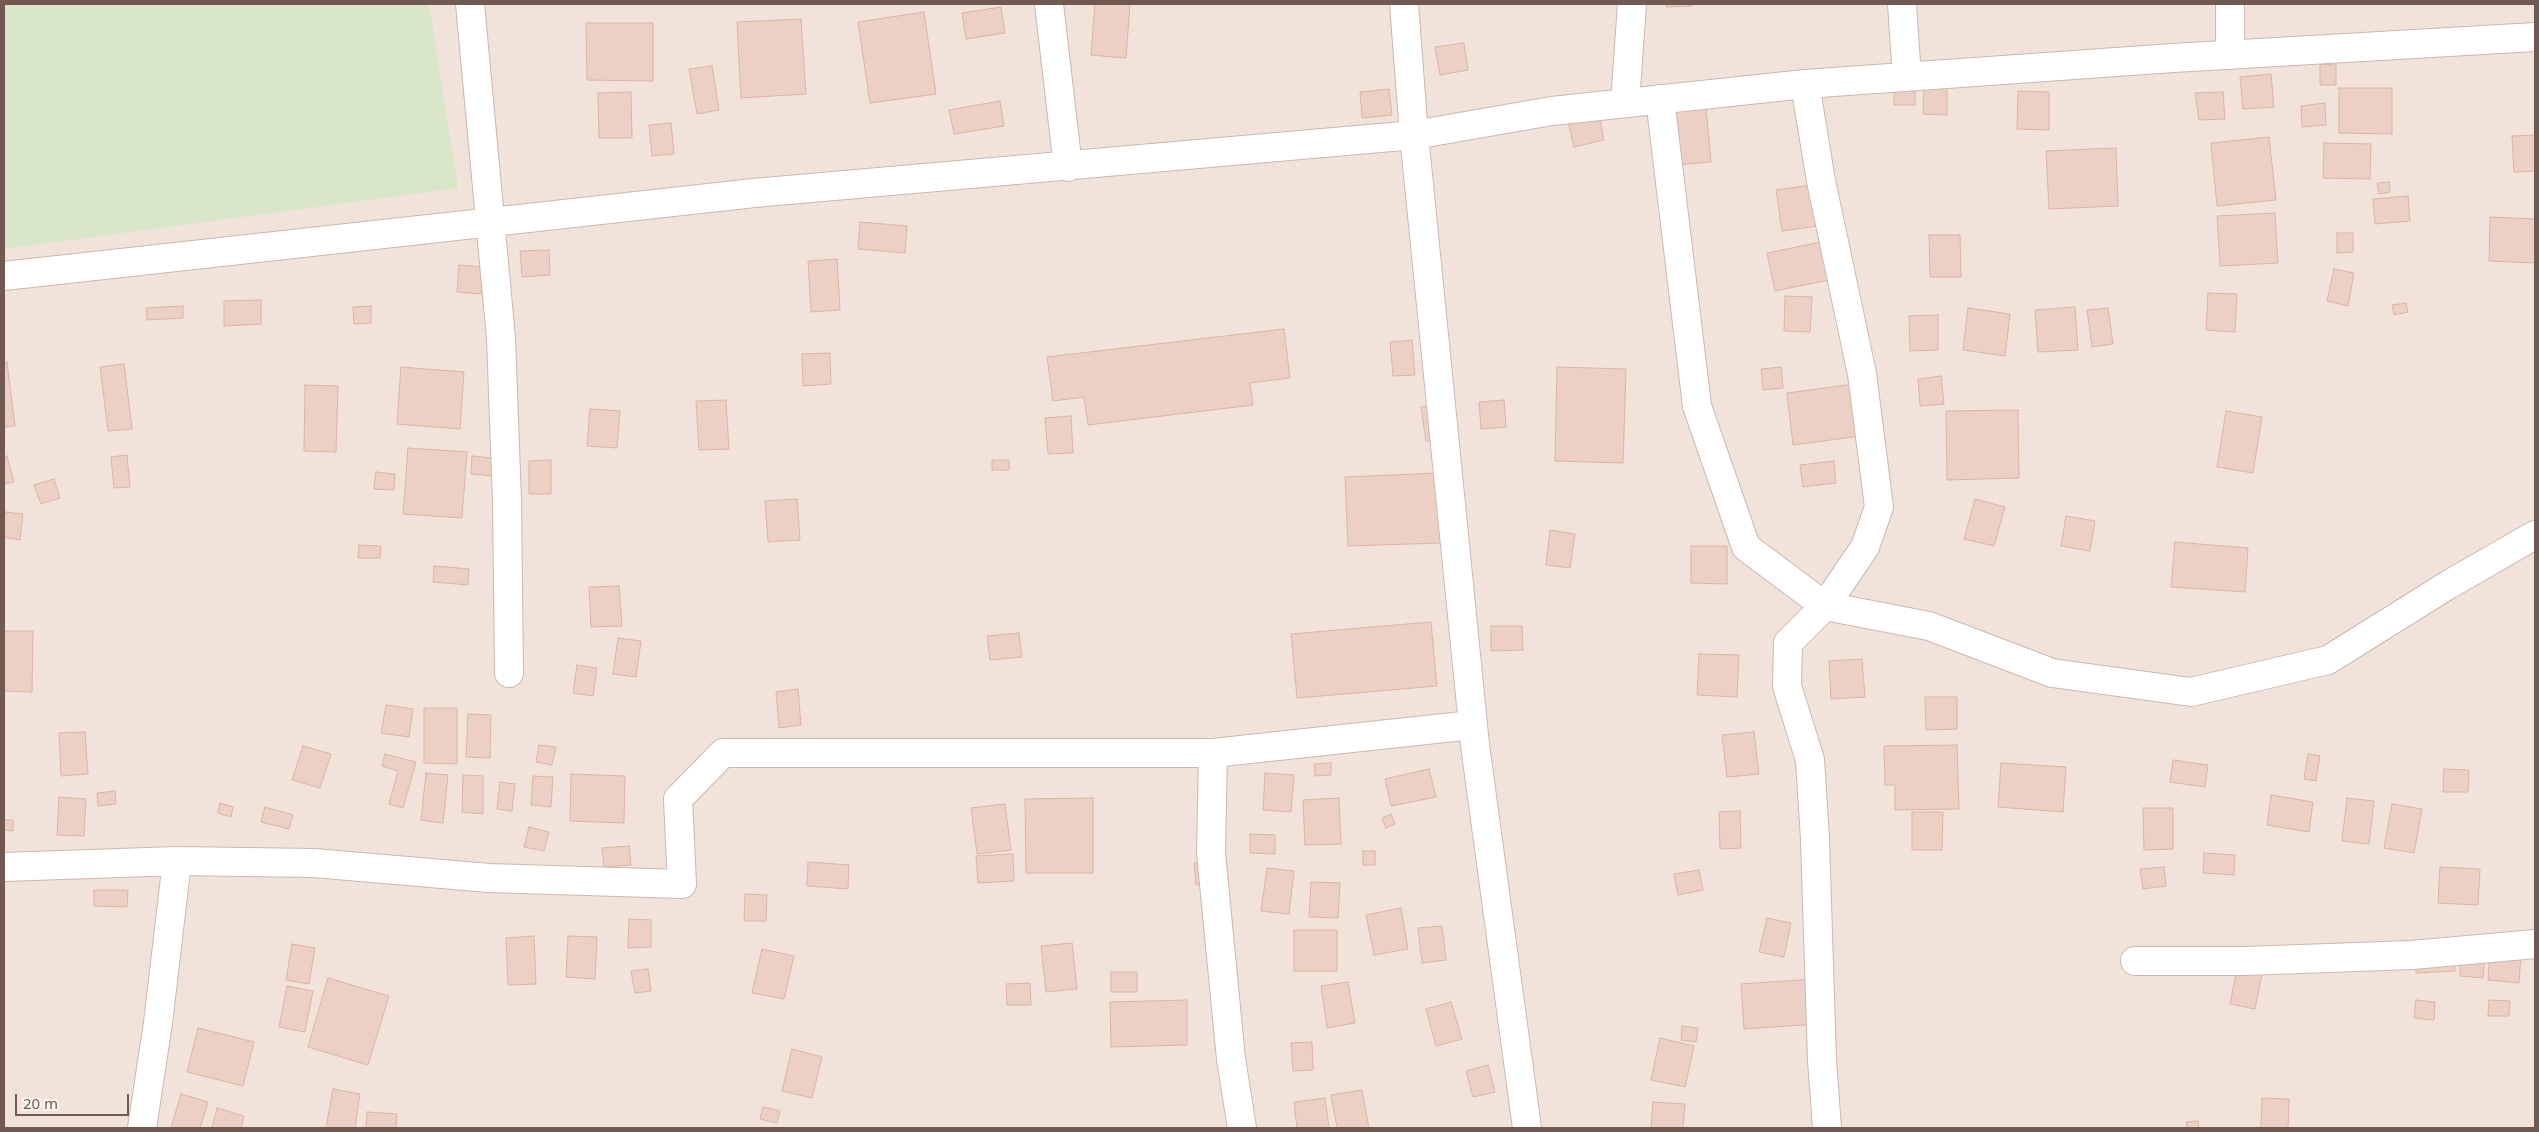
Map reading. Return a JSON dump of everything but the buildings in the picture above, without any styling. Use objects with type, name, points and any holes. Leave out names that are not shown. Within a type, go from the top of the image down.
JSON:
[{"type":"street","points":[[470,4],[501,348],[507,501],[508,673]]},
{"type":"street","points":[[1049,4],[1068,167]]},
{"type":"street","points":[[1404,4],[1414,135],[1472,725],[1527,1128]]},
{"type":"street","points":[[1625,103],[1632,4]]},
{"type":"street","points":[[1902,4],[1907,77]]},
{"type":"street","points":[[2230,4],[2230,54]]},
{"type":"street","points":[[4,276],[754,193],[1068,167],[1414,135],[1552,111],[1804,84],[2230,54],[2535,37]]},
{"type":"street","points":[[1804,84],[1820,181],[1862,374],[1879,507],[1865,547],[1825,606],[1788,643],[1787,686],[1810,760],[1822,1060],[1827,1128]]},
{"type":"street","points":[[1660,100],[1697,406],[1746,547],[1825,606],[1929,626],[2052,673],[2191,692],[2328,660],[2448,585],[2535,535]]},
{"type":"street","points":[[4,867],[177,861],[314,863],[489,878],[682,884],[678,799],[723,753],[1213,753],[1472,725]]},
{"type":"street","points":[[1213,753],[1211,853],[1231,1060],[1242,1128]]},
{"type":"street","points":[[142,1128],[158,1023],[177,861]]},
{"type":"street","points":[[2135,961],[2245,961],[2412,955],[2535,944]]},
{"type":"shaded area","points":[[4,4],[2535,4],[2535,1128],[4,1128]]},
{"type":"green space","points":[[4,4],[429,4],[458,188],[4,249]]}]
